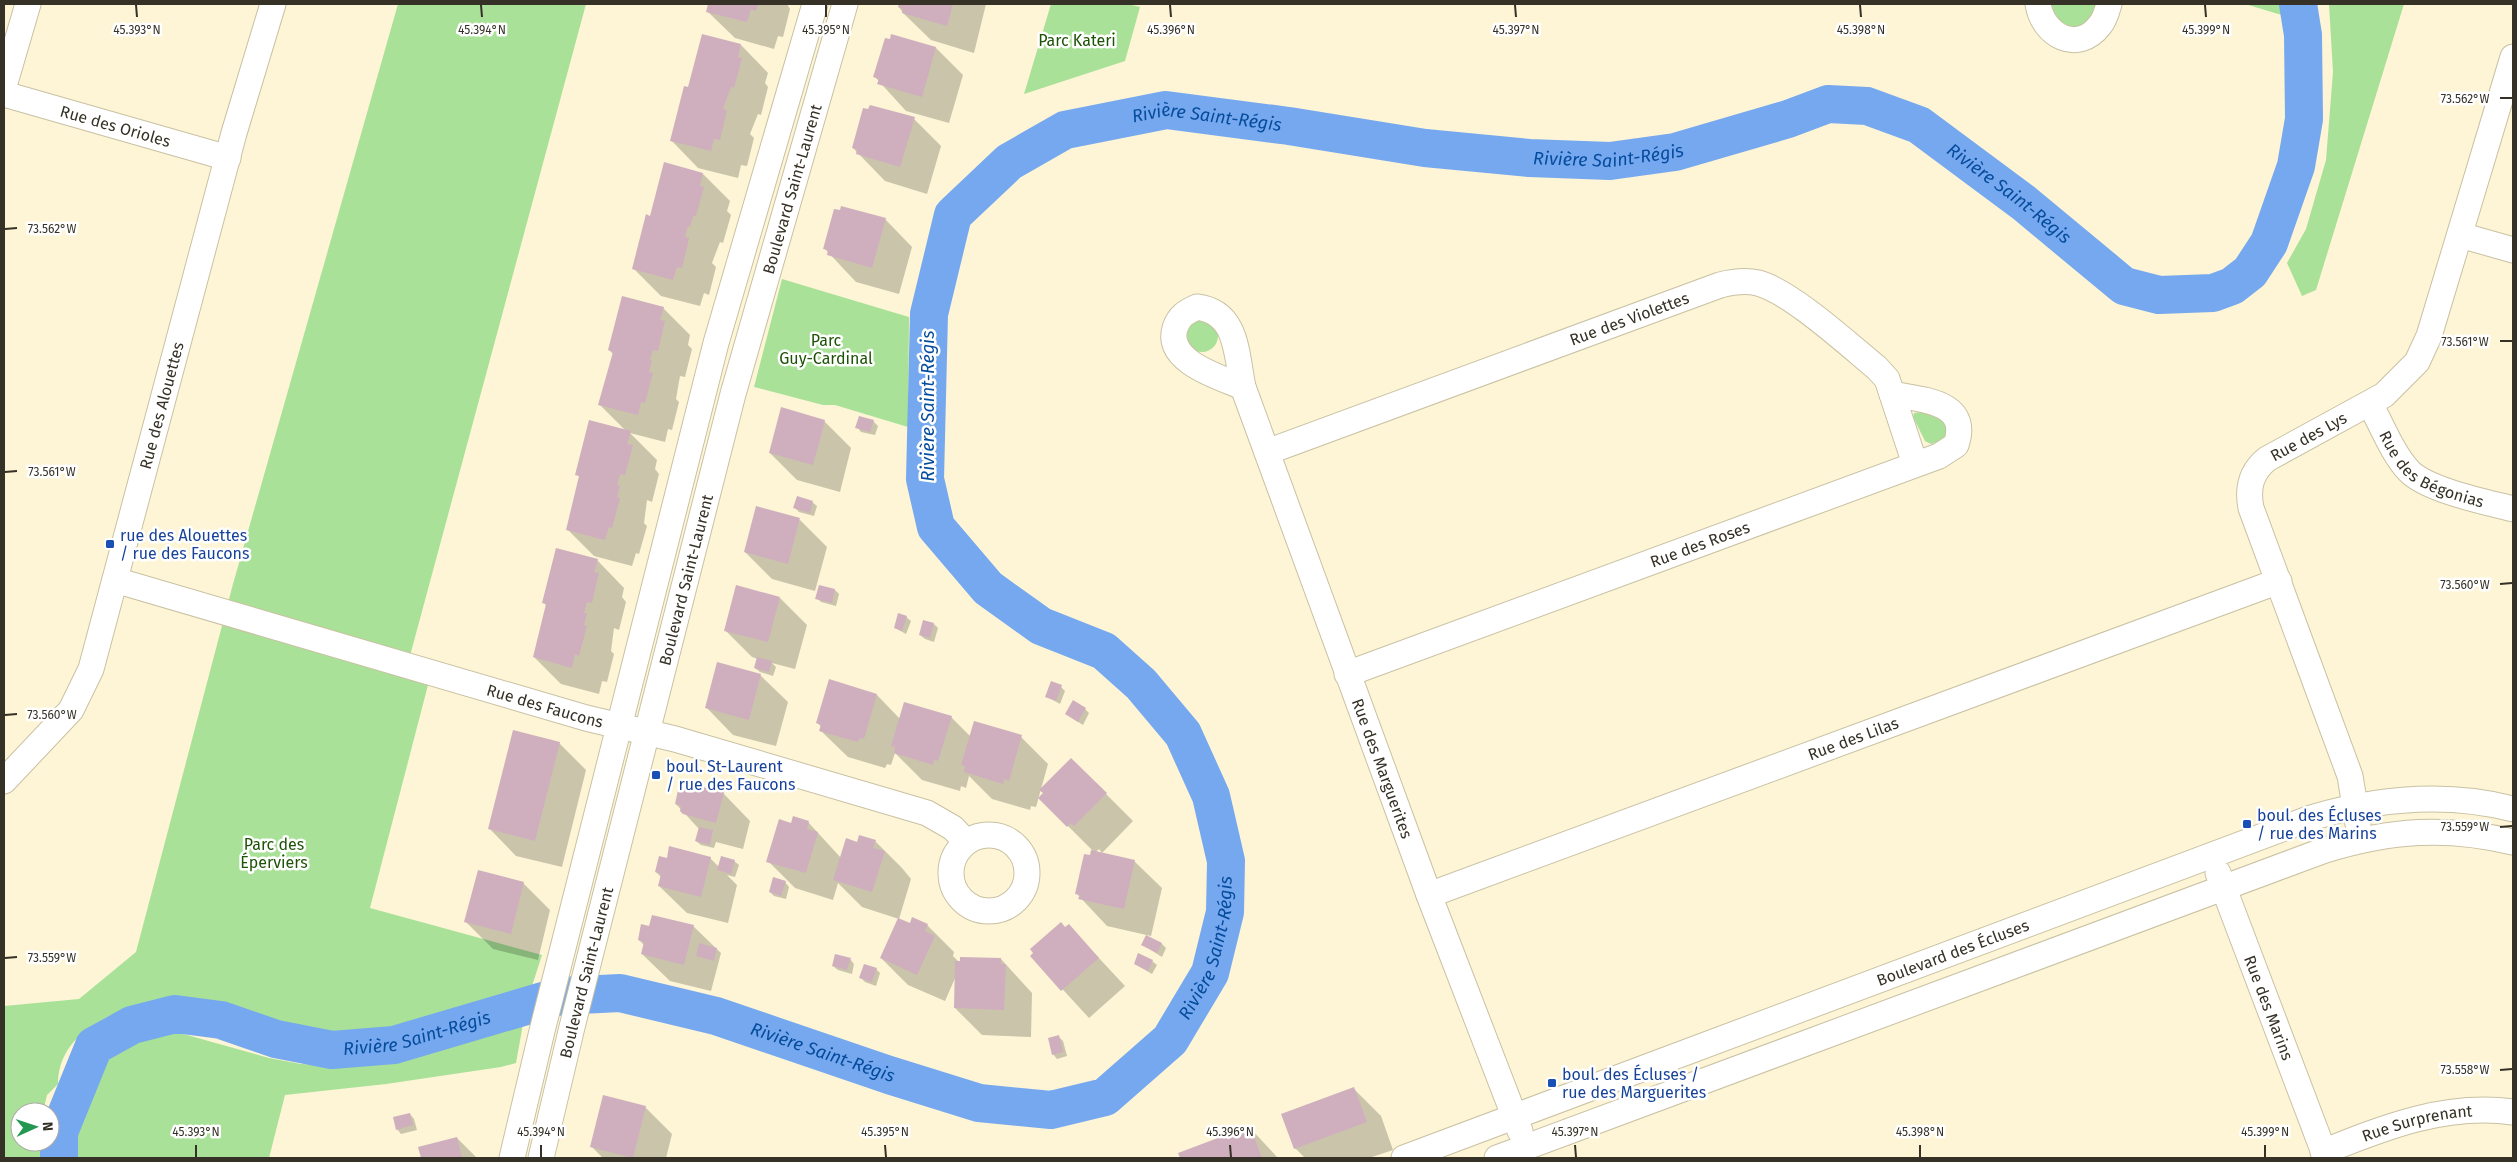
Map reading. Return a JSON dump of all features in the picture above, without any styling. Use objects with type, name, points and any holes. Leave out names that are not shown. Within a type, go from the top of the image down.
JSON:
[{"type":"street","points":[[4,86],[28,4]]},
{"type":"street","name":"Rue des Alouettes","points":[[4,782],[63,720],[77,701],[91,669],[228,158],[273,4]]},
{"type":"street","name":"Boulevard Saint-Laurent","points":[[512,1158],[718,334],[815,4]]},
{"type":"street","name":"Boulevard Saint-Laurent","points":[[541,1158],[572,1027],[754,314],[845,4]]},
{"type":"street","points":[[2038,4],[2045,25],[2062,37],[2072,39],[2083,38],[2093,33],[2101,24],[2109,4]]},
{"type":"street","name":"Rue des Lys","points":[[2360,839],[2350,776],[2249,498],[2253,476],[2257,467],[2267,459],[2370,404],[2397,385],[2417,362],[2429,336],[2513,57]]},
{"type":"street","name":"Rue des Orioles","points":[[4,94],[228,158]]},
{"type":"street","points":[[2460,235],[2513,250]]},
{"type":"street","name":"Rue des Violettes","points":[[1267,452],[1733,282],[1757,283],[1781,293],[1877,368],[1887,379],[1915,464]]},
{"type":"street","name":"Rue des Marguerites","points":[[1243,387],[1429,895],[1526,1147]]},
{"type":"street","name":"Rue des Roses","points":[[1347,674],[1915,464],[1949,451],[1956,445],[1960,425],[1957,416],[1936,404],[1892,394]]},
{"type":"street","name":"Rue des Bégonias","points":[[2370,404],[2402,462],[2416,477],[2438,487],[2513,510]]},
{"type":"street","name":"Rue des Faucons","points":[[115,580],[586,718],[648,732],[927,813],[953,828],[966,842]]},
{"type":"street","name":"Rue des Lilas","points":[[1429,895],[2279,581]]},
{"type":"street","name":"Boulevard des Écluses","points":[[1404,1158],[2311,818],[2356,807],[2398,800],[2444,798],[2484,802],[2513,809]]},
{"type":"street","name":"Boulevard des Écluses","points":[[1497,1158],[2223,887],[2360,839],[2411,832],[2451,831],[2513,842]]},
{"type":"street","name":"Rue des Marins","points":[[2212,856],[2324,1155]]},
{"type":"street","points":[[1904,972],[1915,1002]]},
{"type":"street","name":"Rue Surprenant","points":[[2324,1155],[2424,1116],[2477,1109],[2513,1112]]},
{"type":"green space","name":"Parc des Éperviers","points":[[398,4],[586,4],[404,678],[428,685],[370,908],[542,955],[531,989],[435,1019],[386,1028],[361,1030],[325,1031],[283,1027],[253,1020],[218,1006],[200,1002],[138,1006],[109,1016],[84,1032],[73,1042],[65,1054],[60,1068],[58,1084],[47,1095],[45,1102],[10,1102],[10,1152],[45,1152],[45,1158],[4,1158],[4,1006],[79,999],[136,952],[233,584]]},
{"type":"green space","name":"Parc Kateri","points":[[1051,4],[1128,4],[1140,7],[1125,61],[1024,94]]},
{"type":"green space","points":[[2048,4],[2099,4],[2096,15],[2078,30],[2055,23]]},
{"type":"green space","points":[[2245,4],[2283,4],[2285,16]]},
{"type":"green space","points":[[2329,4],[2404,4],[2316,290],[2302,296],[2287,263],[2306,229],[2326,160],[2333,72]]},
{"type":"green space","name":"Parc Guy-Cardinal","points":[[782,279],[909,317],[908,427],[835,405],[823,405],[754,387]]},
{"type":"green space","points":[[1202,320],[1208,321],[1213,325],[1217,330],[1217,342],[1213,347],[1208,351],[1202,352],[1196,351],[1191,347],[1187,342],[1186,336],[1187,330],[1191,325],[1196,321]]},
{"type":"green space","points":[[1921,412],[1940,418],[1947,427],[1945,440],[1931,444],[1925,441],[1913,417],[1914,413]]},
{"type":"green space","points":[[523,1024],[516,1063],[501,1067],[386,1084],[285,1095],[269,1158],[74,1158],[78,1123],[90,1087],[108,1059],[140,1036],[169,1030],[269,1058],[301,1064],[339,1066],[390,1061]]},
{"type":"building","points":[[708,4],[758,4],[756,11],[751,9],[747,22],[706,12]]},
{"type":"building","points":[[899,4],[953,4],[947,26],[902,13],[903,9],[898,7]]},
{"type":"building","points":[[702,34],[741,44],[738,57],[742,58],[734,88],[731,87],[723,109],[727,110],[720,140],[714,139],[711,151],[670,141],[684,86],[688,87]]},
{"type":"building","points":[[891,34],[936,47],[922,97],[877,84],[879,79],[873,77],[885,38],[890,39]]},
{"type":"building","points":[[870,105],[915,117],[900,167],[856,154],[857,149],[852,148],[863,108],[868,109]]},
{"type":"building","points":[[664,162],[703,173],[700,186],[704,187],[696,216],[693,216],[685,237],[689,238],[682,268],[677,267],[673,280],[632,269],[646,214],[650,216]]},
{"type":"building","points":[[841,206],[886,218],[872,268],[827,255],[828,250],[823,249],[834,209],[840,210]]},
{"type":"building","points":[[622,296],[664,307],[660,320],[665,321],[658,351],[653,350],[650,360],[652,361],[649,372],[653,373],[645,403],[641,402],[638,415],[598,405],[613,352],[608,350]]},
{"type":"building","points":[[781,407],[825,420],[813,465],[769,453]]},
{"type":"building","points":[[859,416],[874,420],[870,432],[855,428]]},
{"type":"building","points":[[589,420],[631,431],[627,444],[633,445],[625,475],[620,474],[617,485],[620,486],[617,497],[620,498],[612,528],[609,527],[605,540],[566,530],[579,476],[575,475]]},
{"type":"building","points":[[797,496],[813,501],[810,513],[793,508]]},
{"type":"building","points":[[756,506],[800,518],[788,564],[744,552]]},
{"type":"building","points":[[556,548],[598,559],[594,572],[599,573],[592,603],[587,602],[584,613],[587,613],[584,625],[587,626],[579,656],[575,654],[572,668],[533,657],[546,604],[542,603]]},
{"type":"building","points":[[736,585],[780,597],[768,642],[724,631]]},
{"type":"building","points":[[819,585],[835,589],[832,603],[815,599]]},
{"type":"building","points":[[898,613],[907,616],[902,631],[894,628]]},
{"type":"building","points":[[923,620],[934,623],[930,638],[919,635]]},
{"type":"building","points":[[757,657],[772,661],[769,672],[754,668]]},
{"type":"building","points":[[717,662],[761,674],[749,720],[705,708]]},
{"type":"building","points":[[829,679],[877,694],[864,739],[860,738],[858,742],[819,731],[821,725],[816,723]]},
{"type":"building","points":[[1051,681],[1062,685],[1056,701],[1045,697]]},
{"type":"building","points":[[1073,700],[1086,708],[1078,722],[1065,714]]},
{"type":"building","points":[[904,702],[952,716],[938,761],[934,760],[933,765],[894,753],[895,747],[891,746]]},
{"type":"building","points":[[974,721],[1022,735],[1009,781],[1004,779],[1003,784],[964,772],[965,766],[961,765]]},
{"type":"building","points":[[513,730],[560,742],[535,841],[488,829]]},
{"type":"building","points":[[1071,758],[1107,793],[1074,826],[1071,823],[1067,827],[1038,798],[1043,793],[1039,790]]},
{"type":"building","points":[[690,784],[724,792],[716,823],[683,814],[680,811],[681,806],[675,804],[678,790],[684,791],[685,786]]},
{"type":"building","points":[[793,816],[809,821],[807,829],[818,832],[806,873],[766,862],[779,819],[791,823]]},
{"type":"building","points":[[699,827],[713,830],[710,845],[695,841]]},
{"type":"building","points":[[859,835],[876,840],[873,848],[885,851],[872,892],[833,880],[846,838],[857,842]]},
{"type":"building","points":[[669,846],[711,857],[701,897],[658,886],[661,874],[655,872],[659,856],[667,858]]},
{"type":"building","points":[[1091,850],[1135,860],[1124,909],[1078,899],[1080,895],[1075,894],[1084,854],[1090,855]]},
{"type":"building","points":[[721,856],[735,860],[731,874],[717,870]]},
{"type":"building","points":[[478,870],[524,882],[511,934],[464,922]]},
{"type":"building","points":[[773,877],[786,881],[781,896],[769,892]]},
{"type":"building","points":[[652,915],[694,925],[684,965],[641,954],[644,942],[638,940],[641,924],[649,926]]},
{"type":"building","points":[[912,917],[928,924],[925,931],[935,936],[917,975],[880,958],[898,918],[910,923]]},
{"type":"building","points":[[1061,922],[1065,927],[1069,924],[1099,958],[1061,991],[1030,956],[1033,953],[1030,949]]},
{"type":"building","points":[[1146,935],[1162,943],[1157,953],[1141,945]]},
{"type":"building","points":[[699,943],[717,948],[714,961],[696,956]]},
{"type":"building","points":[[1138,953],[1153,960],[1148,971],[1134,964]]},
{"type":"building","points":[[835,954],[851,958],[847,970],[832,966]]},
{"type":"building","points":[[960,957],[1001,958],[1001,964],[1006,964],[1004,1010],[954,1008],[955,961],[960,961]]},
{"type":"building","points":[[864,964],[877,968],[872,982],[859,978]]},
{"type":"building","points":[[1059,1035],[1063,1052],[1052,1055],[1048,1038]]},
{"type":"building","points":[[1354,1087],[1367,1122],[1294,1149],[1281,1114]]},
{"type":"building","points":[[603,1095],[646,1106],[633,1158],[590,1147]]},
{"type":"building","points":[[410,1113],[413,1125],[396,1130],[393,1117]]},
{"type":"building","points":[[1250,1126],[1262,1158],[1180,1158],[1178,1153]]},
{"type":"building","points":[[457,1137],[462,1158],[421,1158],[418,1147]]},
{"type":"waterway","name":"Rivière Saint-Régis","points":[[59,1158],[59,1132],[94,1046],[132,1025],[175,1014],[221,1020],[276,1039],[332,1050],[394,1045],[560,996],[620,993],[716,1016],[889,1075],[979,1103],[1051,1110],[1105,1097],[1170,1040],[1210,973],[1225,912],[1226,861],[1211,796],[1183,734],[1141,684],[1104,651],[1041,626],[988,588],[936,527],[925,479],[929,314],[953,215],[1009,162],[1065,130],[1166,110],[1289,126],[1425,148],[1529,158],[1610,161],[1675,152],[1788,119],[1828,104],[1867,106],[1919,125],[2024,203],[2124,286],[2159,295],[2213,293],[2232,286],[2250,272],[2269,243],[2296,166],[2304,119],[2303,35],[2298,4]]},
{"type":"place","name":"rue des Alouettes / rue des Faucons","points":[[110,544]]},
{"type":"place","name":"boul. St-Laurent / rue des Faucons","points":[[656,775]]},
{"type":"place","name":"boul. des Écluses / rue des Marins","points":[[2247,824]]},
{"type":"place","name":"boul. des Écluses / rue des Marguerites","points":[[1552,1083]]}]
